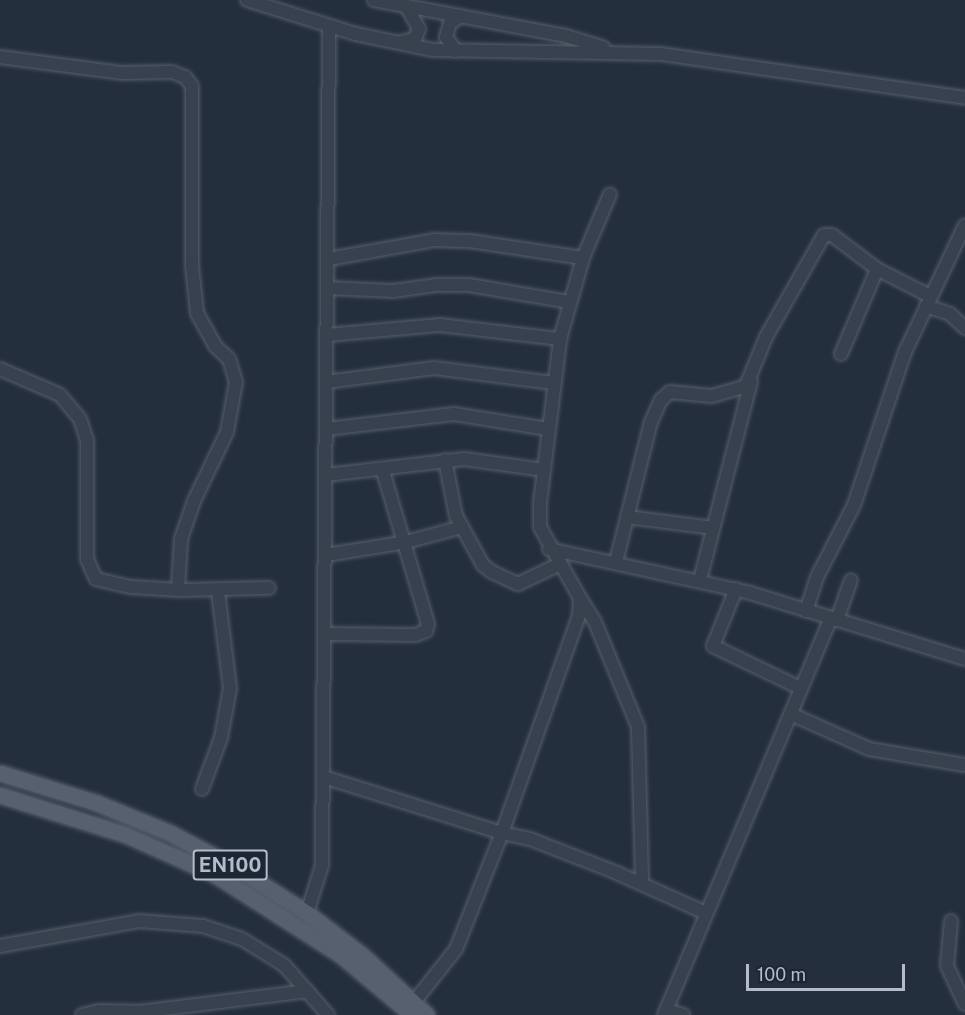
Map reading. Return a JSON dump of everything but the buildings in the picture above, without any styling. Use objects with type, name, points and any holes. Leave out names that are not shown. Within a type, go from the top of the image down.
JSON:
[{"type":"main road","name":"EN100","points":[[0,773],[97,803],[170,833],[240,870],[307,913],[413,1009]]},
{"type":"main road","name":"EN100","points":[[0,795],[124,834],[214,874],[309,932],[413,1009],[427,1015]]},
{"type":"street","points":[[247,0],[329,27],[397,43],[456,51],[616,51],[750,65],[965,98]]},
{"type":"street","points":[[374,0],[566,36],[616,51]]},
{"type":"street","points":[[397,43],[415,39],[418,28],[405,4]]},
{"type":"street","points":[[456,51],[447,37],[450,23],[461,16]]},
{"type":"street","points":[[307,913],[322,865],[326,633],[329,27]]},
{"type":"street","points":[[0,57],[121,73],[172,72],[185,77],[192,86],[192,266],[197,313],[215,346],[229,359],[236,382],[227,432],[194,501],[182,539],[178,590]]},
{"type":"street","points":[[610,194],[583,258],[560,339],[548,429],[540,527],[549,549],[580,598],[604,643],[638,727],[642,884]]},
{"type":"street","points":[[806,611],[817,577],[854,506],[900,363],[965,225]]},
{"type":"street","points":[[700,580],[751,379],[766,337],[825,235],[832,235],[877,269],[964,324]]},
{"type":"street","points":[[329,259],[435,240],[470,241],[583,258]]},
{"type":"street","points":[[841,354],[877,269]]},
{"type":"street","points":[[327,288],[393,291],[436,285],[469,285],[569,302]]},
{"type":"street","points":[[327,335],[440,325],[560,339]]},
{"type":"street","points":[[326,382],[434,368],[553,383]]},
{"type":"street","points":[[0,369],[60,394],[80,419],[87,441],[87,559],[96,579],[132,588],[218,591],[268,588]]},
{"type":"street","points":[[616,562],[651,422],[661,400],[670,392],[712,396],[739,391],[751,379]]},
{"type":"street","points":[[326,429],[454,414],[548,429]]},
{"type":"street","points":[[326,475],[383,471],[445,460],[479,460],[544,470]]},
{"type":"street","points":[[445,460],[449,492],[462,527],[483,565],[512,584],[560,564]]},
{"type":"street","points":[[326,633],[415,635],[426,631],[428,624],[423,599],[383,471]]},
{"type":"street","points":[[627,517],[713,528]]},
{"type":"street","points":[[326,555],[406,542],[462,527]]},
{"type":"street","points":[[549,549],[736,589],[965,659]]},
{"type":"street","points":[[683,1015],[665,1012],[800,688],[851,580]]},
{"type":"street","points":[[736,589],[713,646],[800,688]]},
{"type":"street","points":[[202,789],[221,738],[230,688],[218,591]]},
{"type":"street","points":[[413,1009],[456,949],[502,833],[579,615],[580,598]]},
{"type":"street","points":[[791,714],[869,749],[965,765]]},
{"type":"street","points":[[324,777],[502,833],[530,839],[642,884],[706,913]]},
{"type":"street","points":[[0,946],[139,921],[203,926],[242,939],[284,965],[328,1015]]},
{"type":"street","points":[[951,921],[946,966],[965,1004]]},
{"type":"street","points":[[82,1015],[139,1012],[308,992]]}]
